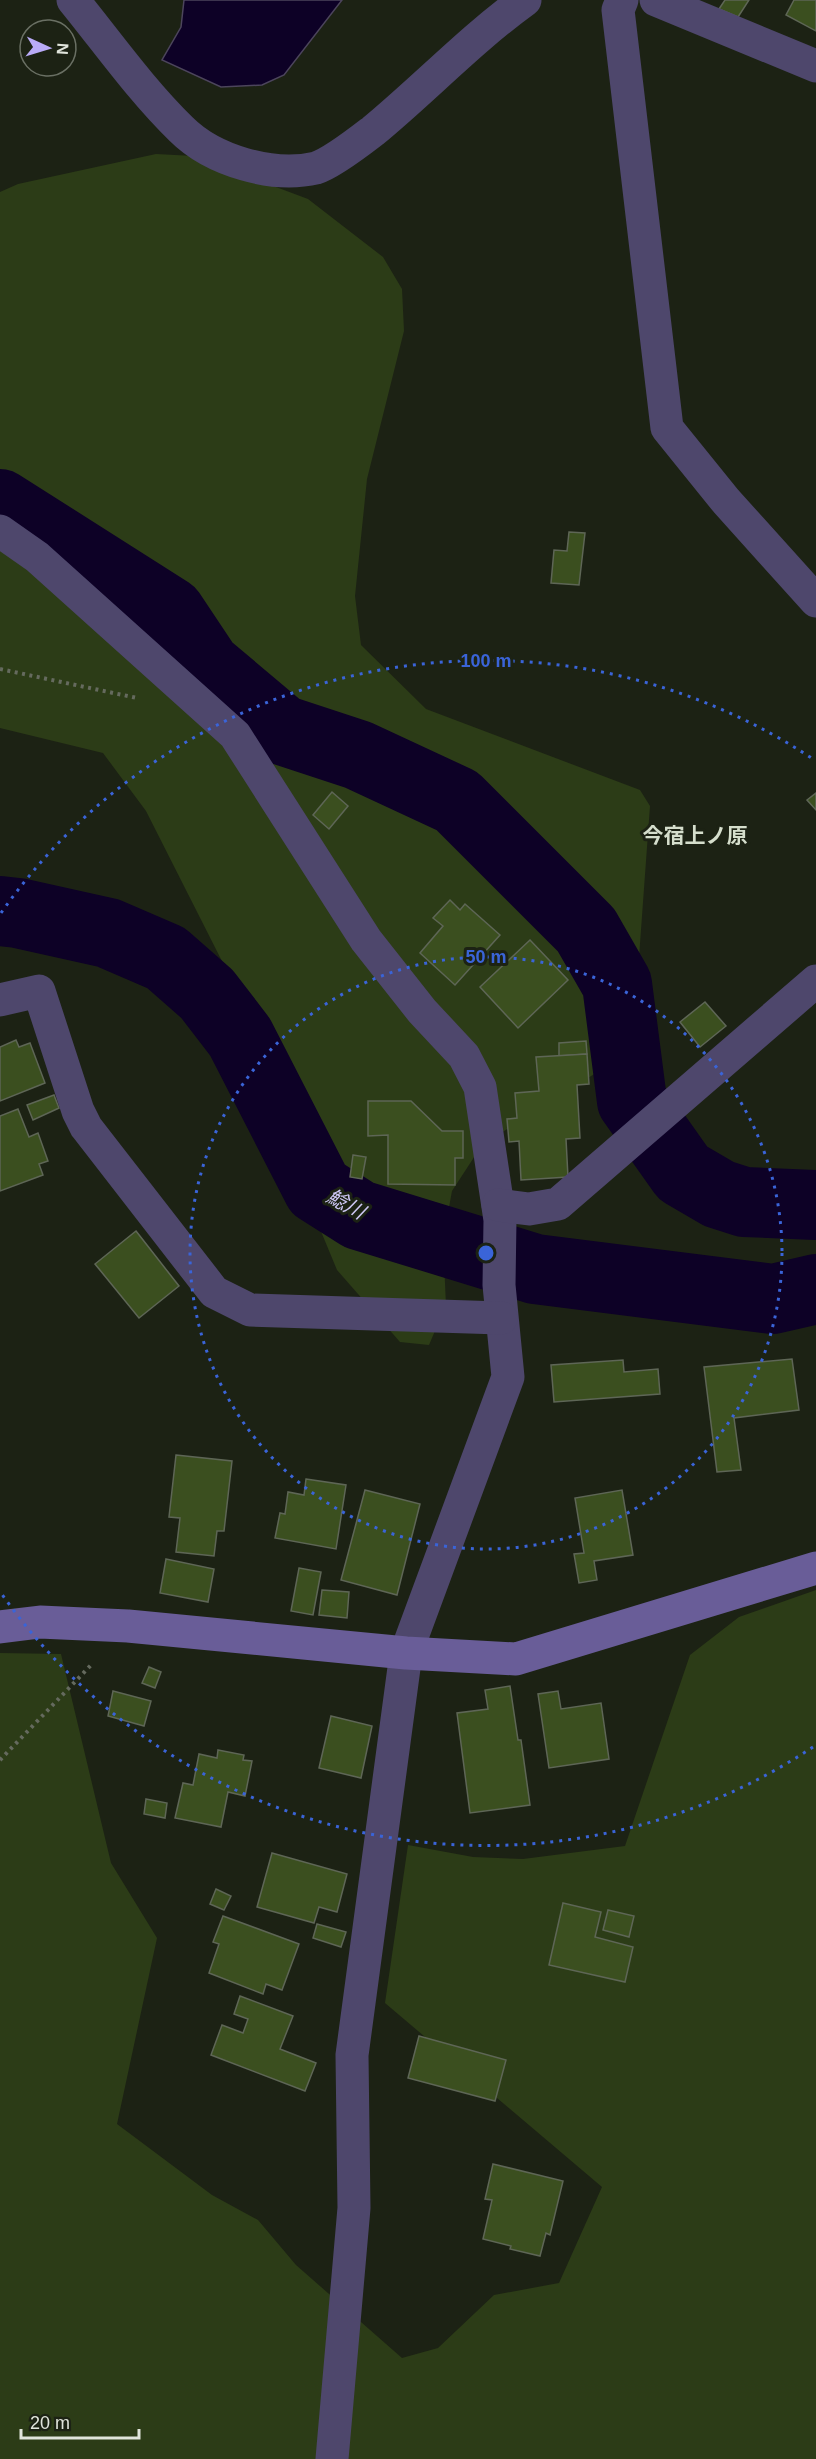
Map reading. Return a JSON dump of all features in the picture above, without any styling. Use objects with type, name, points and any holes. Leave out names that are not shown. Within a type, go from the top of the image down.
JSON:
[{"type":"street","points":[[73,0],[182,131],[219,156],[270,171],[317,167],[354,146],[400,109],[490,25],[525,0]]},
{"type":"street","points":[[622,0],[618,10],[667,428],[726,501],[816,602]]},
{"type":"street","points":[[656,0],[816,66]]},
{"type":"street","points":[[0,531],[37,557],[235,735],[366,940],[422,1011],[464,1056],[480,1087],[499,1212],[499,1285],[508,1377],[406,1653],[352,2055],[354,2208],[332,2459]]},
{"type":"street","points":[[499,1212],[558,1204],[816,981]]},
{"type":"street","points":[[0,1000],[39,991],[78,1111],[86,1127],[214,1292],[250,1310],[501,1318]]},
{"type":"street","points":[[0,1627],[40,1622],[128,1626],[406,1653],[516,1659],[816,1568]]},
{"type":"path","points":[[0,669],[140,699]]},
{"type":"path","points":[[0,1760],[128,1626]]},
{"type":"green space","points":[[156,154],[194,156],[308,199],[383,257],[402,289],[404,331],[367,479],[355,596],[361,645],[426,709],[640,790],[650,806],[634,1026],[599,1071],[482,1145],[452,1191],[443,1240],[446,1305],[429,1345],[400,1342],[337,1270],[274,1118],[271,1058],[146,811],[103,753],[0,728],[0,192],[18,184]]},
{"type":"green space","points":[[816,1590],[816,2459],[0,2459],[0,1653],[61,1654],[111,1863],[157,1938],[117,2124],[212,2195],[258,2220],[296,2265],[402,2358],[438,2348],[494,2295],[559,2283],[602,2187],[385,2003],[408,1845],[473,1857],[523,1859],[625,1846],[690,1655],[739,1617]]},
{"type":"shaded area","points":[[184,0],[342,0],[284,75],[262,85],[221,87],[162,60],[181,27]]},
{"type":"building","points":[[725,0],[749,0],[738,17],[719,9]]},
{"type":"building","points":[[794,0],[816,0],[816,31],[786,15]]},
{"type":"building","points":[[569,532],[585,533],[579,585],[551,583],[554,550],[567,551]]},
{"type":"building","points":[[332,792],[348,806],[329,829],[313,815]]},
{"type":"building","points":[[816,793],[816,810],[807,800]]},
{"type":"building","points":[[450,900],[460,910],[465,904],[500,935],[455,985],[420,953],[443,926],[433,918]]},
{"type":"building","points":[[530,940],[568,980],[518,1028],[480,987]]},
{"type":"building","points":[[705,1002],[726,1026],[700,1047],[680,1022]]},
{"type":"building","points":[[16,1040],[19,1047],[30,1043],[45,1083],[0,1101],[0,1047]]},
{"type":"building","points":[[586,1041],[587,1054],[559,1056],[559,1043]]},
{"type":"building","points":[[587,1054],[589,1084],[577,1085],[580,1138],[566,1139],[568,1177],[521,1180],[519,1141],[509,1142],[507,1119],[517,1118],[515,1093],[539,1091],[536,1057]]},
{"type":"building","points":[[54,1095],[59,1108],[33,1120],[27,1105]]},
{"type":"building","points":[[368,1101],[411,1101],[442,1131],[463,1131],[463,1158],[455,1158],[455,1185],[388,1184],[388,1135],[368,1136]]},
{"type":"building","points":[[18,1109],[29,1137],[38,1133],[48,1161],[39,1164],[43,1175],[0,1191],[0,1116]]},
{"type":"building","points":[[353,1155],[366,1157],[362,1179],[350,1177]]},
{"type":"building","points":[[136,1231],[179,1286],[139,1318],[95,1264]]},
{"type":"building","points":[[792,1359],[799,1410],[734,1418],[741,1470],[717,1472],[704,1367]]},
{"type":"building","points":[[623,1360],[624,1372],[658,1369],[660,1394],[554,1402],[551,1365]]},
{"type":"building","points":[[176,1455],[232,1461],[224,1531],[217,1531],[214,1556],[176,1552],[180,1518],[169,1517]]},
{"type":"building","points":[[306,1479],[346,1485],[336,1549],[275,1538],[280,1513],[285,1514],[288,1492],[304,1495]]},
{"type":"building","points":[[365,1490],[420,1504],[397,1595],[341,1580]]},
{"type":"building","points":[[622,1490],[633,1555],[594,1561],[597,1580],[579,1583],[574,1554],[584,1553],[575,1498]]},
{"type":"building","points":[[166,1559],[214,1569],[208,1602],[160,1593]]},
{"type":"building","points":[[299,1568],[321,1572],[313,1615],[291,1611]]},
{"type":"building","points":[[322,1590],[349,1592],[347,1618],[319,1615]]},
{"type":"building","points":[[149,1667],[161,1672],[155,1688],[142,1683]]},
{"type":"building","points":[[510,1686],[518,1740],[521,1740],[530,1805],[470,1813],[457,1713],[488,1709],[485,1690]]},
{"type":"building","points":[[113,1691],[151,1701],[144,1726],[108,1716]]},
{"type":"building","points":[[558,1691],[561,1709],[601,1703],[609,1759],[549,1768],[538,1694]]},
{"type":"building","points":[[331,1716],[372,1726],[361,1778],[319,1768]]},
{"type":"building","points":[[218,1750],[244,1755],[243,1760],[252,1761],[245,1796],[228,1792],[221,1827],[175,1818],[183,1783],[193,1785],[199,1754],[217,1758]]},
{"type":"building","points":[[146,1799],[167,1803],[165,1818],[144,1814]]},
{"type":"building","points":[[272,1853],[347,1874],[337,1912],[319,1907],[314,1923],[257,1907]]},
{"type":"building","points":[[216,1889],[231,1896],[224,1910],[210,1904]]},
{"type":"building","points":[[563,1903],[601,1912],[595,1937],[633,1947],[625,1982],[549,1965]]},
{"type":"building","points":[[608,1910],[634,1916],[629,1937],[603,1930]]},
{"type":"building","points":[[223,1916],[299,1944],[282,1990],[266,1984],[263,1994],[209,1973],[219,1944],[213,1942]]},
{"type":"building","points":[[317,1924],[346,1932],[341,1947],[313,1938]]},
{"type":"building","points":[[240,1996],[293,2016],[280,2049],[316,2063],[305,2091],[211,2055],[222,2025],[243,2033],[248,2019],[234,2014]]},
{"type":"building","points":[[419,2036],[506,2060],[495,2101],[408,2078]]},
{"type":"building","points":[[493,2164],[563,2181],[550,2235],[546,2233],[540,2256],[510,2249],[511,2246],[483,2239],[492,2200],[485,2199]]},
{"type":"waterway","points":[[0,504],[170,612],[206,666],[282,730],[358,755],[457,801],[586,930],[617,984],[632,1101],[683,1173],[719,1194],[744,1202],[816,1205]]},
{"type":"waterway","name":"鯰川","points":[[0,911],[108,933],[166,958],[207,994],[240,1037],[318,1189],[359,1215],[535,1269],[773,1299],[816,1289]]},
{"type":"district","name":"今宿上ノ原","points":[[695,836]]}]
